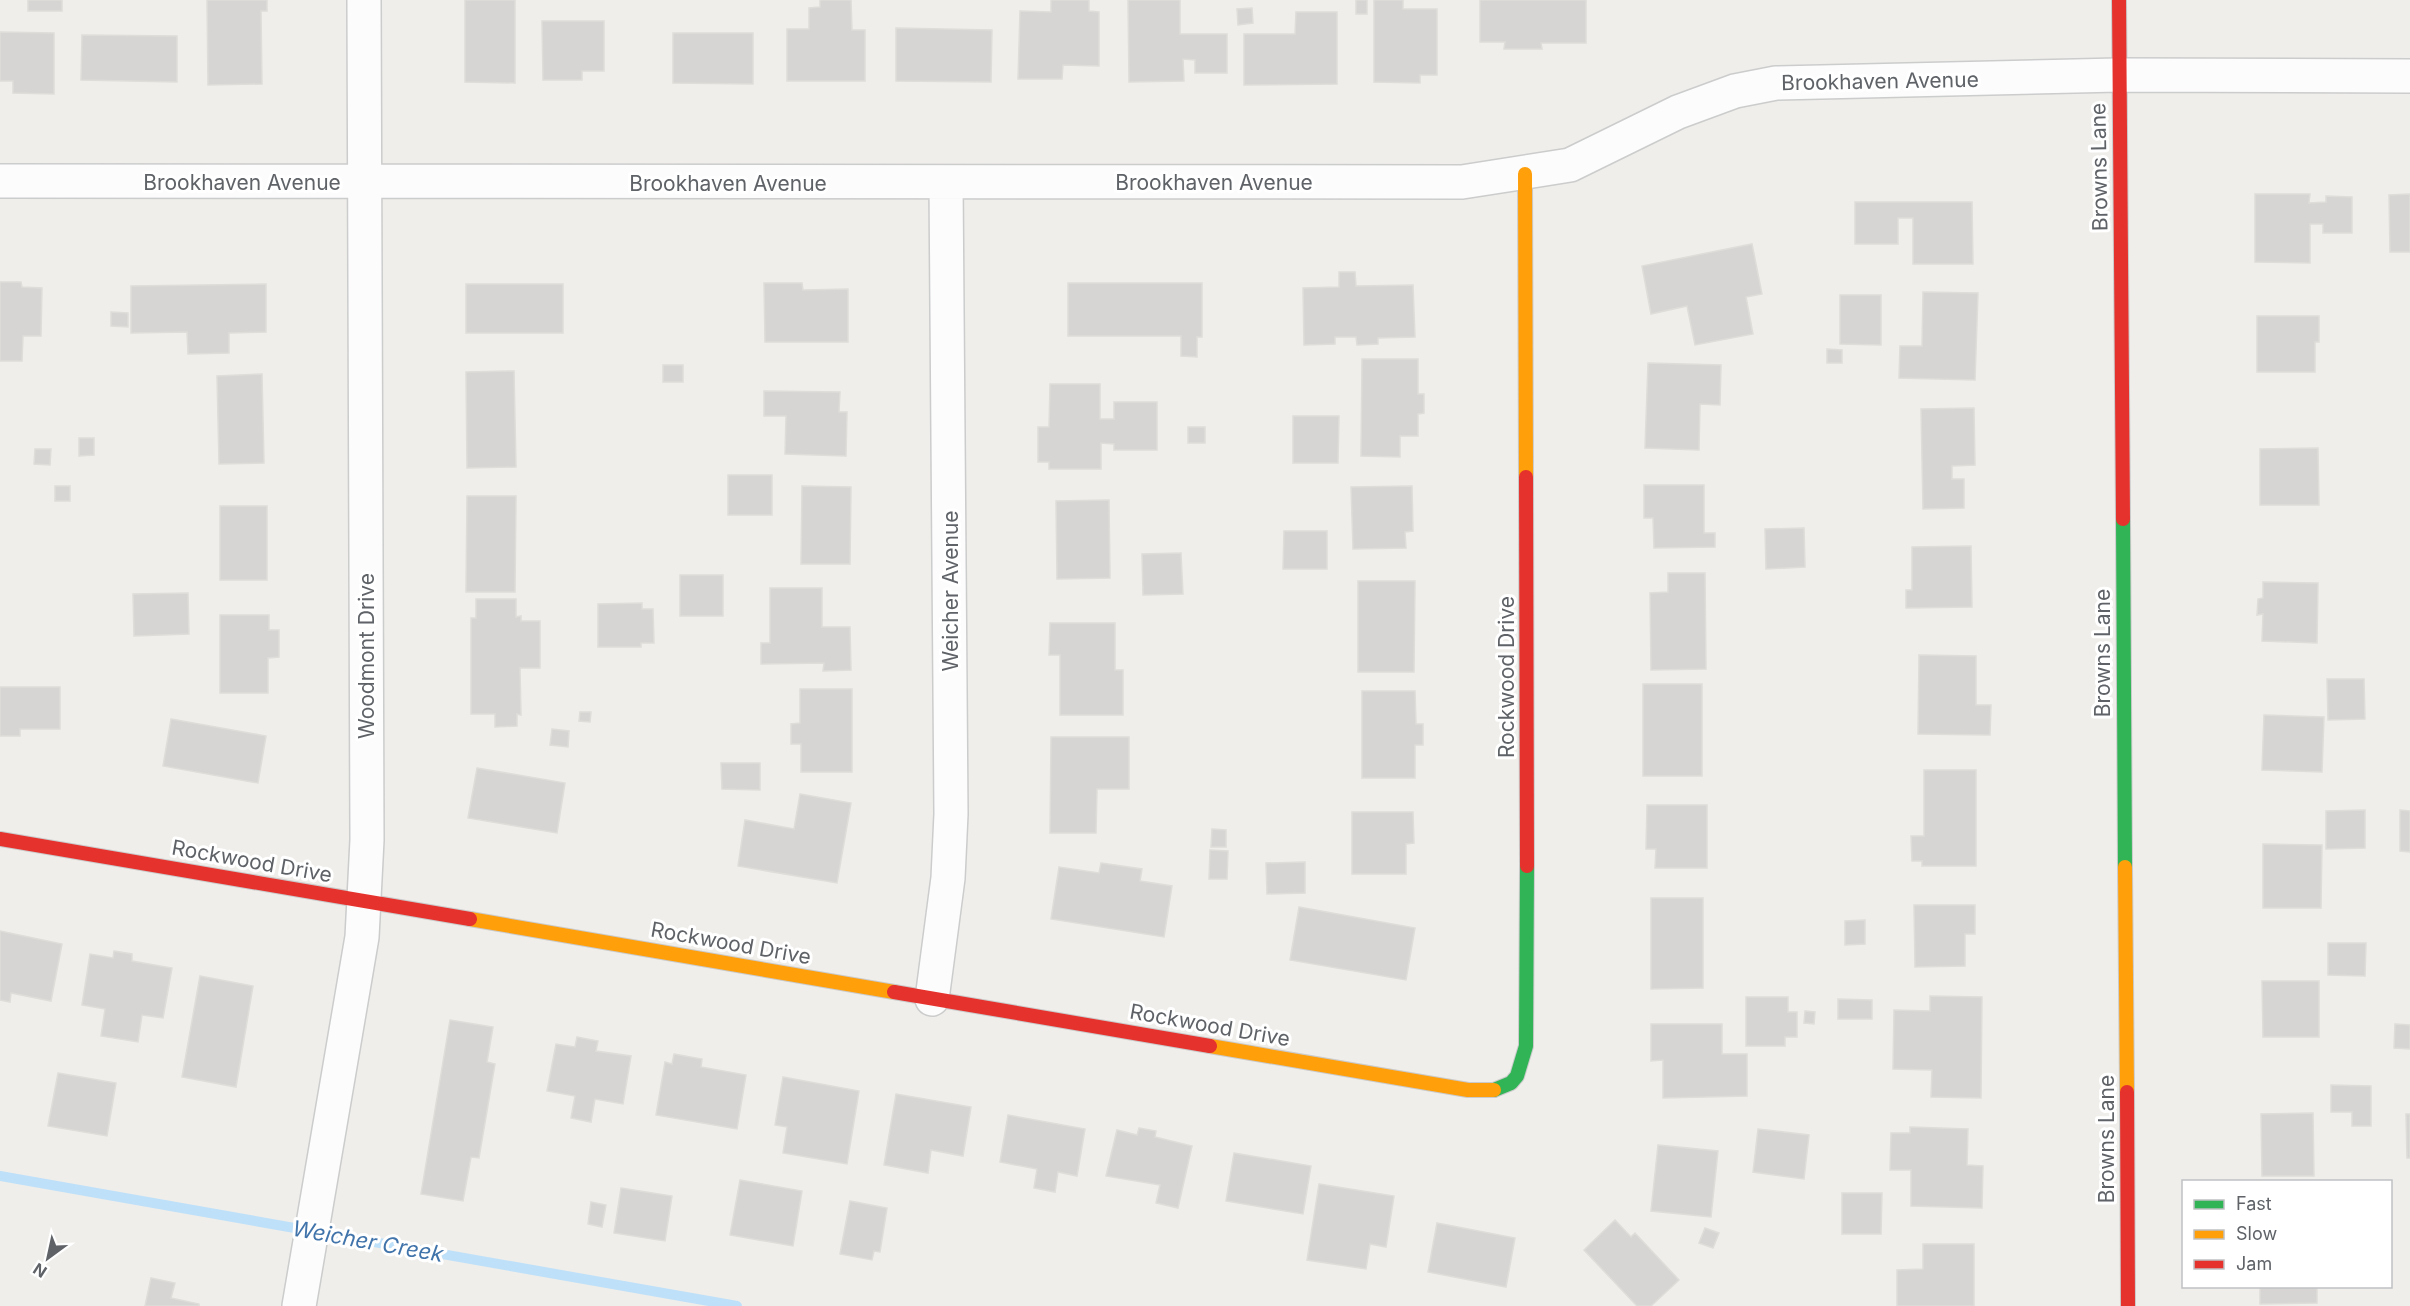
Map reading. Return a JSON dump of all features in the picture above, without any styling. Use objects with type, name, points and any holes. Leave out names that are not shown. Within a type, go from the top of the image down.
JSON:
[{"type":"street","name":"Woodmont Drive","points":[[299,1306],[362,937],[362,902],[367,840],[364,0]]},
{"type":"street","name":"Browns Lane","points":[[2119,0],[2128,1306]]},
{"type":"street","name":"Brookhaven Avenue","points":[[0,181],[1462,182],[1525,174],[1570,165],[1678,112],[1736,91],[1776,83],[2118,75],[2410,76]]},
{"type":"street","name":"Rockwood Drive","points":[[0,839],[1468,1090],[1502,1089],[1518,1077],[1523,1060],[1528,1015],[1525,174]]},
{"type":"street","name":"Weicher Avenue","points":[[932,999],[948,878],[951,814],[946,182]]},
{"type":"building","points":[[28,0],[62,0],[62,11],[28,11]]},
{"type":"building","points":[[207,0],[267,0],[267,11],[261,11],[262,84],[208,85]]},
{"type":"building","points":[[465,0],[515,0],[515,83],[465,82]]},
{"type":"building","points":[[820,0],[851,0],[852,30],[865,30],[865,81],[787,81],[787,29],[809,29],[809,8],[820,7]]},
{"type":"building","points":[[1051,0],[1089,0],[1089,11],[1099,12],[1099,66],[1063,65],[1062,79],[1018,79],[1020,11],[1051,12]]},
{"type":"building","points":[[1128,0],[1180,0],[1180,34],[1227,34],[1227,73],[1195,73],[1195,60],[1183,59],[1184,81],[1129,82]]},
{"type":"building","points":[[1356,0],[1367,0],[1367,14],[1356,14]]},
{"type":"building","points":[[1374,0],[1403,0],[1403,9],[1437,9],[1437,75],[1420,75],[1420,83],[1374,82]]},
{"type":"building","points":[[1480,0],[1586,0],[1586,43],[1541,43],[1542,49],[1504,49],[1505,42],[1480,42]]},
{"type":"building","points":[[1252,8],[1253,23],[1238,25],[1237,9]]},
{"type":"building","points":[[1296,12],[1337,12],[1337,84],[1244,85],[1244,34],[1295,34]]},
{"type":"building","points":[[542,21],[604,21],[604,71],[582,71],[582,80],[543,80]]},
{"type":"building","points":[[896,28],[992,30],[991,82],[896,81]]},
{"type":"building","points":[[0,32],[54,33],[54,94],[13,93],[13,81],[0,81]]},
{"type":"building","points":[[673,33],[753,33],[753,84],[673,83]]},
{"type":"building","points":[[82,35],[177,36],[177,82],[81,80]]},
{"type":"building","points":[[2255,194],[2310,194],[2309,203],[2326,202],[2326,196],[2352,197],[2352,233],[2323,233],[2323,224],[2310,224],[2310,263],[2255,262]]},
{"type":"building","points":[[2410,194],[2410,252],[2390,252],[2389,195]]},
{"type":"building","points":[[1855,202],[1972,202],[1973,264],[1913,264],[1913,218],[1898,218],[1898,244],[1855,244]]},
{"type":"building","points":[[1752,244],[1762,294],[1746,297],[1753,334],[1695,345],[1687,306],[1651,314],[1642,266]]},
{"type":"building","points":[[1339,272],[1355,272],[1356,286],[1413,285],[1415,337],[1378,338],[1378,344],[1357,345],[1356,337],[1335,337],[1335,344],[1304,345],[1303,288],[1339,287]]},
{"type":"building","points":[[0,282],[21,282],[22,287],[42,288],[41,336],[23,336],[22,361],[0,361]]},
{"type":"building","points":[[764,283],[802,283],[803,290],[848,289],[848,342],[765,342]]},
{"type":"building","points":[[1068,283],[1202,283],[1202,337],[1197,337],[1197,357],[1181,356],[1181,336],[1068,336]]},
{"type":"building","points":[[266,284],[266,332],[229,333],[229,353],[188,354],[187,332],[131,333],[131,286]]},
{"type":"building","points":[[466,284],[563,284],[563,333],[466,333]]},
{"type":"building","points":[[1923,292],[1978,293],[1975,380],[1899,378],[1900,346],[1922,346]]},
{"type":"building","points":[[1840,295],[1881,295],[1881,345],[1840,344]]},
{"type":"building","points":[[111,312],[128,313],[128,327],[111,326]]},
{"type":"building","points":[[2257,316],[2319,316],[2319,342],[2315,342],[2315,372],[2257,372]]},
{"type":"building","points":[[1827,349],[1842,350],[1842,363],[1827,363]]},
{"type":"building","points":[[1362,359],[1418,359],[1418,394],[1424,394],[1424,413],[1418,414],[1418,436],[1400,436],[1400,457],[1361,456]]},
{"type":"building","points":[[1648,363],[1721,365],[1720,405],[1700,404],[1699,450],[1645,448]]},
{"type":"building","points":[[663,365],[683,365],[683,382],[663,382]]},
{"type":"building","points":[[514,371],[516,467],[467,468],[466,372]]},
{"type":"building","points":[[262,374],[264,463],[219,464],[217,376]]},
{"type":"building","points":[[1050,384],[1100,384],[1100,419],[1114,419],[1114,402],[1157,402],[1157,450],[1114,450],[1114,444],[1101,443],[1101,469],[1049,469],[1049,462],[1038,462],[1038,427],[1049,427]]},
{"type":"building","points":[[764,391],[840,392],[839,412],[847,412],[846,456],[785,454],[786,416],[764,416]]},
{"type":"building","points":[[1974,408],[1975,465],[1952,466],[1952,479],[1964,479],[1964,508],[1923,509],[1921,409]]},
{"type":"building","points":[[1293,416],[1339,416],[1338,463],[1293,463]]},
{"type":"building","points":[[1188,427],[1205,427],[1205,443],[1188,443]]},
{"type":"building","points":[[79,438],[94,438],[94,455],[79,456]]},
{"type":"building","points":[[2318,448],[2319,505],[2260,505],[2260,449]]},
{"type":"building","points":[[35,449],[51,449],[50,465],[34,464]]},
{"type":"building","points":[[728,475],[772,475],[772,515],[728,515]]},
{"type":"building","points":[[1644,485],[1704,485],[1704,533],[1715,533],[1715,547],[1654,548],[1653,518],[1644,518]]},
{"type":"building","points":[[55,486],[70,486],[70,501],[55,501]]},
{"type":"building","points":[[802,486],[851,487],[850,564],[801,564]]},
{"type":"building","points":[[1412,486],[1413,531],[1405,532],[1406,548],[1353,549],[1351,487]]},
{"type":"building","points":[[467,496],[516,496],[515,592],[466,592]]},
{"type":"building","points":[[1109,500],[1110,578],[1057,579],[1056,501]]},
{"type":"building","points":[[220,506],[267,506],[267,580],[220,580]]},
{"type":"building","points":[[1804,528],[1805,567],[1766,569],[1765,529]]},
{"type":"building","points":[[1284,531],[1327,531],[1327,569],[1283,569]]},
{"type":"building","points":[[1971,546],[1972,607],[1906,608],[1906,590],[1912,590],[1912,547]]},
{"type":"building","points":[[1181,553],[1183,594],[1143,595],[1142,554]]},
{"type":"building","points":[[1668,573],[1705,573],[1706,669],[1651,670],[1650,593],[1668,592]]},
{"type":"building","points":[[680,575],[723,575],[723,616],[680,616]]},
{"type":"building","points":[[1358,581],[1415,581],[1414,672],[1358,672]]},
{"type":"building","points":[[2263,582],[2318,583],[2317,643],[2262,641],[2263,614],[2257,615],[2258,599],[2263,598]]},
{"type":"building","points":[[770,588],[822,588],[822,627],[850,627],[851,670],[823,671],[824,663],[761,664],[761,643],[770,643]]},
{"type":"building","points":[[188,593],[189,634],[134,636],[133,594]]},
{"type":"building","points":[[476,599],[516,599],[516,617],[521,616],[521,621],[540,621],[540,668],[520,668],[521,715],[517,714],[517,726],[495,727],[495,714],[471,714],[471,618],[476,618]]},
{"type":"building","points":[[642,603],[642,609],[653,609],[654,643],[641,643],[641,647],[598,647],[598,604]]},
{"type":"building","points":[[220,615],[269,615],[269,630],[279,630],[279,657],[268,658],[268,693],[220,693]]},
{"type":"building","points":[[1050,623],[1115,623],[1115,670],[1123,670],[1123,715],[1060,715],[1060,655],[1049,655]]},
{"type":"building","points":[[1919,655],[1976,656],[1976,705],[1991,705],[1990,735],[1918,734]]},
{"type":"building","points":[[2327,679],[2364,679],[2365,719],[2328,720]]},
{"type":"building","points":[[1643,684],[1702,684],[1702,776],[1643,776]]},
{"type":"building","points":[[0,687],[60,687],[60,729],[20,729],[20,736],[0,736]]},
{"type":"building","points":[[800,689],[852,689],[852,772],[801,772],[801,744],[791,744],[791,724],[800,723]]},
{"type":"building","points":[[1362,691],[1415,691],[1416,724],[1423,724],[1423,745],[1415,745],[1415,778],[1362,778]]},
{"type":"building","points":[[580,712],[591,712],[590,722],[579,721]]},
{"type":"building","points":[[2264,715],[2324,717],[2322,772],[2262,770]]},
{"type":"building","points":[[171,719],[266,736],[258,783],[163,766]]},
{"type":"building","points":[[552,729],[569,731],[568,747],[550,745]]},
{"type":"building","points":[[1051,737],[1129,737],[1129,789],[1097,789],[1096,833],[1050,833]]},
{"type":"building","points":[[721,763],[760,763],[760,790],[722,789]]},
{"type":"building","points":[[477,768],[565,783],[557,833],[468,818]]},
{"type":"building","points":[[1924,770],[1976,770],[1976,866],[1922,866],[1922,861],[1912,861],[1911,836],[1924,836]]},
{"type":"building","points":[[800,794],[851,803],[837,883],[738,866],[745,820],[794,829]]},
{"type":"building","points":[[1647,805],[1707,805],[1707,868],[1655,868],[1656,849],[1646,849]]},
{"type":"building","points":[[2365,810],[2365,848],[2326,849],[2326,811]]},
{"type":"building","points":[[2400,810],[2410,811],[2410,852],[2400,851]]},
{"type":"building","points":[[1352,812],[1413,812],[1414,843],[1406,844],[1406,874],[1352,874]]},
{"type":"building","points":[[1212,829],[1226,830],[1226,847],[1211,847]]},
{"type":"building","points":[[2263,844],[2322,845],[2321,908],[2263,908]]},
{"type":"building","points":[[1210,850],[1228,851],[1227,879],[1209,879]]},
{"type":"building","points":[[1305,862],[1305,893],[1267,894],[1266,863]]},
{"type":"building","points":[[1101,863],[1142,869],[1140,881],[1172,886],[1164,937],[1051,919],[1059,867],[1099,873]]},
{"type":"building","points":[[1651,898],[1703,898],[1703,988],[1651,989]]},
{"type":"building","points":[[1914,905],[1975,905],[1975,934],[1965,934],[1965,966],[1915,967]]},
{"type":"building","points":[[1299,907],[1415,928],[1406,980],[1290,960]]},
{"type":"building","points":[[1865,920],[1865,944],[1845,945],[1845,921]]},
{"type":"building","points":[[0,931],[62,944],[51,1001],[11,993],[10,1002],[0,1000]]},
{"type":"building","points":[[2328,943],[2366,943],[2365,976],[2328,975]]},
{"type":"building","points":[[114,951],[132,954],[132,961],[172,968],[163,1018],[142,1015],[138,1042],[101,1036],[105,1009],[82,1005],[90,954],[113,958]]},
{"type":"building","points":[[200,976],[253,986],[236,1087],[182,1077]]},
{"type":"building","points":[[2262,981],[2319,981],[2319,1037],[2263,1037]]},
{"type":"building","points":[[1930,996],[1982,997],[1981,1098],[1931,1097],[1932,1070],[1893,1069],[1894,1010],[1930,1011]]},
{"type":"building","points":[[1746,997],[1788,997],[1788,1012],[1797,1012],[1797,1037],[1785,1037],[1785,1046],[1746,1046]]},
{"type":"building","points":[[1838,999],[1872,1000],[1872,1019],[1838,1019]]},
{"type":"building","points":[[1805,1011],[1815,1012],[1814,1024],[1804,1023]]},
{"type":"building","points":[[450,1020],[493,1027],[487,1062],[495,1064],[479,1158],[471,1157],[463,1201],[421,1194]]},
{"type":"building","points":[[1651,1024],[1722,1024],[1722,1054],[1747,1054],[1747,1096],[1663,1098],[1663,1060],[1651,1061]]},
{"type":"building","points":[[2395,1024],[2410,1025],[2410,1049],[2394,1048]]},
{"type":"building","points":[[577,1037],[598,1041],[596,1051],[631,1056],[623,1104],[595,1099],[591,1122],[571,1118],[575,1096],[547,1091],[556,1044],[575,1047]]},
{"type":"building","points":[[674,1054],[702,1059],[701,1067],[746,1075],[737,1129],[656,1115],[665,1062],[672,1064]]},
{"type":"building","points":[[58,1073],[116,1083],[107,1136],[48,1126]]},
{"type":"building","points":[[783,1077],[859,1091],[847,1164],[783,1153],[787,1127],[775,1125]]},
{"type":"building","points":[[2331,1085],[2371,1086],[2371,1126],[2352,1126],[2352,1112],[2331,1112]]},
{"type":"building","points":[[896,1094],[971,1107],[963,1156],[931,1150],[928,1173],[884,1165]]},
{"type":"building","points":[[2313,1113],[2314,1176],[2262,1176],[2261,1114]]},
{"type":"building","points":[[2406,1114],[2410,1114],[2410,1158],[2407,1158]]},
{"type":"building","points":[[1008,1115],[1085,1129],[1077,1176],[1058,1172],[1055,1192],[1034,1188],[1037,1169],[1000,1162]]},
{"type":"building","points":[[1910,1127],[1968,1129],[1967,1165],[1983,1166],[1982,1208],[1911,1206],[1911,1170],[1890,1170],[1891,1133],[1910,1133]]},
{"type":"building","points":[[1139,1128],[1156,1131],[1155,1137],[1192,1146],[1178,1208],[1156,1203],[1160,1185],[1106,1176],[1117,1130],[1137,1135]]},
{"type":"building","points":[[1758,1129],[1809,1135],[1804,1179],[1753,1172]]},
{"type":"building","points":[[1658,1145],[1718,1151],[1711,1217],[1651,1211]]},
{"type":"building","points":[[1234,1153],[1311,1166],[1303,1214],[1226,1201]]},
{"type":"building","points":[[740,1180],[802,1191],[793,1246],[730,1235]]},
{"type":"building","points":[[1319,1184],[1394,1196],[1386,1247],[1370,1244],[1366,1269],[1307,1260]]},
{"type":"building","points":[[621,1188],[672,1196],[665,1241],[614,1233]]},
{"type":"building","points":[[1842,1193],[1882,1193],[1881,1234],[1842,1234]]},
{"type":"building","points":[[850,1201],[887,1208],[880,1252],[874,1251],[872,1260],[840,1254]]},
{"type":"building","points":[[591,1202],[606,1205],[602,1227],[588,1224]]},
{"type":"building","points":[[1615,1220],[1631,1237],[1635,1233],[1679,1280],[1651,1306],[1637,1306],[1584,1250]]},
{"type":"building","points":[[1437,1223],[1515,1238],[1506,1287],[1428,1272]]},
{"type":"building","points":[[1705,1228],[1719,1233],[1713,1248],[1699,1243]]},
{"type":"building","points":[[1923,1244],[1974,1244],[1974,1306],[1897,1306],[1897,1270],[1923,1269]]},
{"type":"building","points":[[151,1278],[175,1283],[171,1298],[199,1304],[199,1306],[145,1306]]},
{"type":"building","points":[[2260,1288],[2317,1288],[2317,1303],[2260,1304]]},
{"type":"waterway","name":"Weicher Creek","points":[[0,1176],[737,1306]]},
{"type":"traffic: fast","points":[[2123,519],[2125,867]]},
{"type":"traffic: fast","points":[[1494,1090],[1511,1083],[1517,1076],[1526,1046],[1527,866]]},
{"type":"traffic: slow","points":[[1525,174],[1526,477]]},
{"type":"traffic: slow","points":[[2125,867],[2127,1092]]},
{"type":"traffic: slow","points":[[470,919],[894,992]]},
{"type":"traffic: slow","points":[[1210,1046],[1468,1090],[1494,1090]]},
{"type":"traffic: jam","points":[[2119,0],[2123,519]]},
{"type":"traffic: jam","points":[[1526,477],[1527,866]]},
{"type":"traffic: jam","points":[[0,839],[470,919]]},
{"type":"traffic: jam","points":[[894,992],[1210,1046]]},
{"type":"traffic: jam","points":[[2127,1092],[2128,1306]]}]
